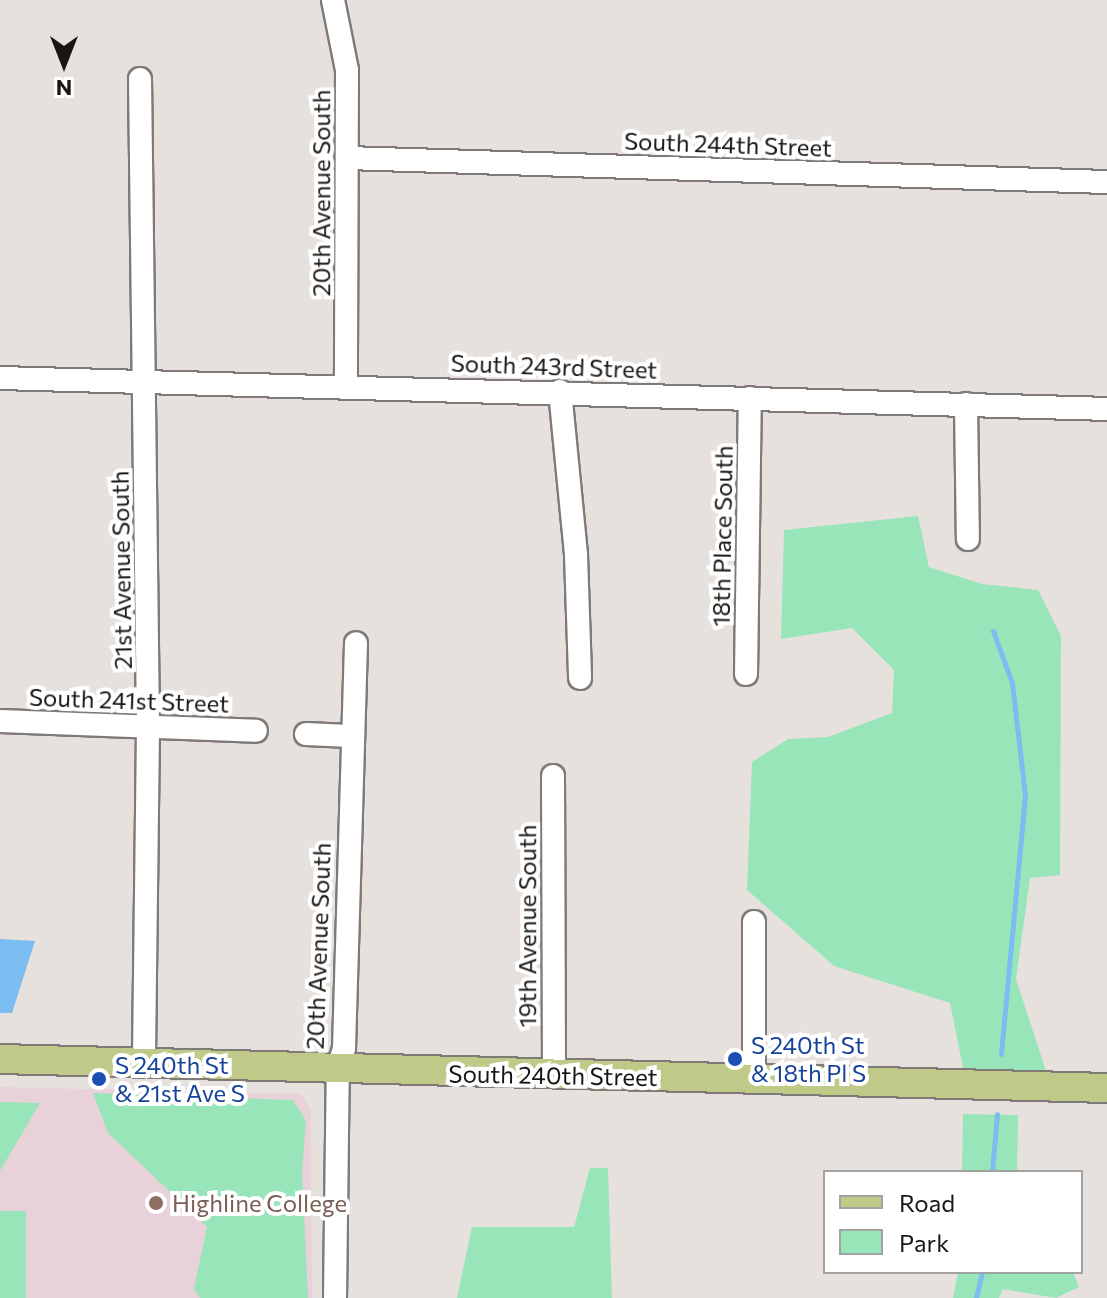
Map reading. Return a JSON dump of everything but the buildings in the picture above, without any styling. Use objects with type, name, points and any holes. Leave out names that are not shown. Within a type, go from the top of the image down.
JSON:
[{"type":"main road","name":"South 240th Street","points":[[0,1059],[554,1076],[1107,1088]]},
{"type":"street","name":"20th Avenue South","points":[[333,0],[346,48],[346,387]]},
{"type":"street","name":"21st Avenue South","points":[[140,79],[148,729],[144,1062]]},
{"type":"street","name":"South 244th Street","points":[[347,158],[1107,182]]},
{"type":"street","name":"South 243rd Street","points":[[0,378],[560,391],[1107,409]]},
{"type":"street","points":[[560,391],[576,555],[580,678]]},
{"type":"street","name":"18th Place South","points":[[746,674],[750,398]]},
{"type":"street","points":[[966,404],[968,539]]},
{"type":"street","name":"20th Avenue South","points":[[335,1298],[338,1068],[344,1048],[350,736],[356,643]]},
{"type":"street","name":"South 241st Street","points":[[0,721],[256,731]]},
{"type":"street","points":[[306,734],[350,736]]},
{"type":"street","name":"19th Avenue South","points":[[553,776],[554,1076]]},
{"type":"street","points":[[754,922],[754,1079]]},
{"type":"shaded area","name":"Highline College","points":[[0,1087],[301,1094],[311,1109],[312,1298],[0,1298]]},
{"type":"green space","points":[[918,516],[929,567],[982,584],[1038,590],[1061,636],[1060,875],[1030,878],[1016,979],[1047,1074],[964,1073],[950,1003],[834,966],[747,890],[752,762],[788,739],[828,737],[892,713],[894,670],[852,628],[781,639],[784,530]]},
{"type":"green space","points":[[93,1093],[293,1100],[306,1121],[302,1172],[308,1298],[200,1298],[194,1289],[207,1227],[108,1133]]},
{"type":"green space","points":[[0,1102],[40,1103],[0,1171]]},
{"type":"green space","points":[[963,1114],[1018,1115],[1017,1170],[962,1170]]},
{"type":"green space","points":[[590,1168],[608,1168],[612,1298],[457,1298],[472,1227],[574,1227]]},
{"type":"green space","points":[[0,1211],[26,1211],[26,1298],[0,1298]]},
{"type":"green space","points":[[958,1274],[1074,1274],[1079,1287],[1056,1298],[1003,1289],[999,1298],[953,1298]]},
{"type":"water","points":[[0,939],[35,941],[12,1013],[0,1013]]},
{"type":"waterway","points":[[993,631],[1012,683],[1025,795],[1001,1054]]},
{"type":"waterway","points":[[992,1170],[997,1114]]},
{"type":"waterway","points":[[976,1298],[982,1274]]},
{"type":"place","name":"S 240th St & 18th Pl S","points":[[735,1059]]},
{"type":"place","name":"S 240th St & 21st Ave S","points":[[99,1079]]},
{"type":"place","name":"Highline College","points":[[156,1203]]}]
